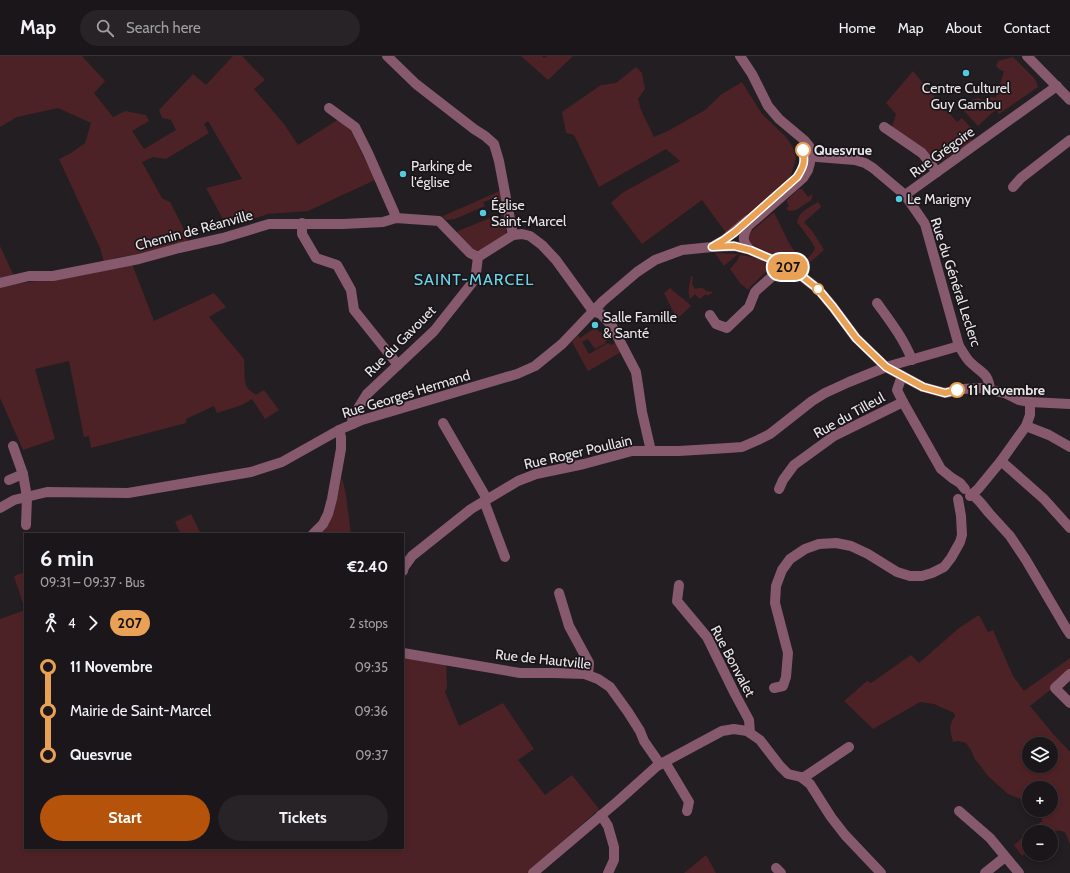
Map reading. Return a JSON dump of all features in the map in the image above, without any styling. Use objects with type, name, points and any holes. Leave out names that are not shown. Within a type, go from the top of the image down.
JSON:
[{"type":"street","points":[[387,56],[416,84],[494,144],[500,161],[513,235]]},
{"type":"street","points":[[740,56],[752,74],[768,106],[779,119],[799,137],[810,163],[803,178],[748,226],[743,240],[750,250]]},
{"type":"street","points":[[1027,56],[1070,100]]},
{"type":"street","name":"Rue Grégoire","points":[[905,195],[1057,86]]},
{"type":"street","points":[[329,108],[355,127],[396,218]]},
{"type":"street","points":[[884,127],[922,153],[937,172]]},
{"type":"street","points":[[1013,187],[1022,178],[1070,140]]},
{"type":"street","points":[[712,247],[735,232],[797,177],[807,156]]},
{"type":"street","name":"Rue du Général Leclerc","points":[[807,156],[855,160],[865,163],[905,195],[925,224],[959,346],[966,358],[981,370],[989,379],[990,390]]},
{"type":"street","name":"Chemin de Réanville","points":[[0,283],[29,276],[53,276],[139,259],[223,238],[269,224],[343,224],[383,222],[396,218],[439,221],[470,253],[478,257]]},
{"type":"street","points":[[302,223],[302,234],[316,258],[337,265],[352,290],[354,310],[398,365]]},
{"type":"street","points":[[734,246],[733,238],[735,232]]},
{"type":"street","points":[[478,257],[513,235],[522,234],[530,236],[542,245],[556,260],[593,311],[601,314],[612,326],[636,372],[642,412],[651,451]]},
{"type":"street","name":"Rue Georges Hermand","points":[[0,508],[14,500],[47,492],[128,493],[251,472],[282,462],[339,430],[362,420],[517,374],[536,366],[562,344],[603,301],[637,272],[655,260],[682,250],[712,247],[734,246],[750,250],[794,270],[818,289],[856,338],[886,367],[923,387],[945,393],[963,389],[980,388],[1005,393],[1019,400],[1030,402],[1070,404]]},
{"type":"street","name":"Rue du Gavouet","points":[[353,424],[352,418],[367,394],[434,331],[472,284],[476,272],[478,257]]},
{"type":"street","points":[[710,315],[716,324],[727,328],[749,307],[758,288],[785,265]]},
{"type":"street","points":[[877,303],[895,328],[910,353],[912,360]]},
{"type":"street","name":"Rue Roger Poullain","points":[[404,567],[412,556],[471,509],[518,481],[536,474],[584,464],[632,451],[679,451],[742,447],[770,434],[812,401],[825,393],[886,367],[959,346]]},
{"type":"street","points":[[774,688],[783,686],[786,677],[788,653],[775,603],[776,586],[782,570],[790,559],[804,549],[819,544],[836,542],[851,546],[868,554],[897,572],[910,576],[922,576],[944,567],[952,558],[960,542],[962,535],[964,497],[952,478],[942,468],[903,402],[898,390],[902,376]]},
{"type":"street","name":"Rue du Tilleul","points":[[779,489],[783,480],[794,466],[834,436],[903,402]]},
{"type":"street","points":[[964,497],[978,489],[1001,461],[1026,426],[1030,416],[1030,402]]},
{"type":"street","points":[[443,423],[486,500],[505,557]]},
{"type":"street","points":[[1026,426],[1049,435],[1070,447]]},
{"type":"street","points":[[314,533],[323,524],[328,514],[332,499],[341,449],[341,437],[339,430]]},
{"type":"street","points":[[13,446],[23,474],[27,497],[26,525]]},
{"type":"street","points":[[1001,461],[1044,499],[1070,528]]},
{"type":"street","points":[[9,480],[23,474]]},
{"type":"street","points":[[964,497],[980,502],[1010,536],[1070,634]]},
{"type":"street","name":"Rue Bonvalet","points":[[679,585],[677,601],[707,637],[749,720],[750,734]]},
{"type":"street","points":[[559,593],[568,626],[589,663],[588,675]]},
{"type":"street","name":"Rue de Hautville","points":[[404,653],[520,673],[585,674],[598,679],[610,687],[640,731],[644,741],[662,763],[689,802],[687,811]]},
{"type":"street","points":[[1070,674],[1055,688],[1070,703]]},
{"type":"street","points":[[533,873],[662,763],[722,731],[734,729],[747,731],[760,740],[788,774],[803,778],[810,784],[831,817],[845,835],[881,873]]},
{"type":"street","points":[[803,778],[849,747]]},
{"type":"street","points":[[959,811],[990,838],[1019,873]]},
{"type":"street","points":[[601,815],[608,826],[614,847],[614,860],[608,873]]},
{"type":"street","points":[[985,873],[1005,857]]},
{"type":"shaded area","points":[[0,56],[82,56],[105,81],[94,93],[113,117],[125,111],[146,115],[149,121],[132,131],[144,149],[176,130],[171,120],[162,118],[159,110],[193,74],[206,85],[233,56],[242,56],[265,80],[254,89],[284,124],[298,145],[339,119],[351,131],[375,180],[308,211],[268,214],[233,226],[231,221],[225,223],[206,188],[242,179],[208,121],[204,124],[209,133],[166,159],[153,157],[142,162],[162,198],[170,202],[188,237],[187,242],[155,251],[114,258],[104,262],[100,248],[59,159],[85,143],[91,123],[58,108],[17,117],[0,127]]},
{"type":"shaded area","points":[[521,56],[542,56],[544,58],[547,56],[573,56],[548,80]]},
{"type":"shaded area","points":[[1013,57],[1035,79],[1038,87],[999,114],[997,111],[994,111],[978,126],[964,111],[963,106],[972,102],[971,100],[979,98],[982,100],[991,97],[996,98],[1004,71],[1000,70],[996,66],[998,61]]},
{"type":"shaded area","points":[[636,67],[642,73],[645,89],[638,99],[641,110],[654,137],[668,131],[705,110],[722,94],[742,82],[762,114],[786,137],[793,148],[796,158],[790,179],[727,234],[702,200],[642,244],[611,203],[622,193],[680,161],[666,149],[599,187],[574,135],[566,133],[562,112],[601,85],[616,83]]},
{"type":"shaded area","points":[[913,71],[957,122],[962,118],[973,130],[967,135],[972,141],[937,164],[892,127],[896,114],[886,103]]},
{"type":"shaded area","points":[[799,189],[802,189],[808,197],[812,194],[812,198],[796,210],[789,211],[786,208],[789,206],[787,200]]},
{"type":"shaded area","points":[[502,190],[507,230],[505,235],[482,250],[476,251],[457,234],[458,231],[490,218],[492,222],[502,217],[499,211],[504,210],[500,202],[496,204],[494,199],[491,200],[490,198],[490,200],[483,202],[485,206],[455,219],[446,220],[443,216]]},
{"type":"shaded area","points":[[818,202],[821,206],[820,208],[804,222],[813,232],[824,250],[802,270],[800,267],[812,254],[815,248],[797,222],[802,212]]},
{"type":"shaded area","points":[[773,213],[775,214],[796,254],[796,260],[792,262],[750,244],[748,237],[753,230]]},
{"type":"shaded area","points":[[0,246],[14,276],[0,278]]},
{"type":"shaded area","points":[[715,253],[738,254],[724,266]]},
{"type":"shaded area","points":[[740,255],[768,262],[767,271],[748,290],[740,283],[730,269]]},
{"type":"shaded area","points":[[132,264],[154,321],[214,293],[226,307],[209,317],[244,359],[246,386],[256,395],[264,390],[279,410],[265,419],[252,399],[242,405],[217,413],[214,406],[186,419],[186,423],[91,448],[89,436],[84,437],[69,361],[35,369],[55,439],[23,450],[0,398],[0,286],[67,277]]},
{"type":"shaded area","points":[[691,276],[693,277],[692,284],[695,289],[702,288],[706,291],[713,292],[708,296],[706,294],[700,299],[695,294],[690,299],[689,290]]},
{"type":"shaded area","points":[[670,288],[691,306],[677,319],[664,293]]},
{"type":"shaded area","points":[[596,327],[599,332],[601,332],[608,339],[605,342],[606,343],[595,349],[588,339],[582,342],[589,354],[608,343],[611,345],[616,342],[621,352],[588,371],[572,342],[578,335],[580,338]]},
{"type":"shaded area","points":[[342,478],[346,495],[351,533],[319,533],[334,510]]},
{"type":"shaded area","points":[[191,514],[200,533],[180,533],[175,522]]},
{"type":"shaded area","points":[[24,572],[24,607],[14,576]]},
{"type":"shaded area","points":[[24,610],[24,849],[404,849],[404,657],[446,662],[447,688],[445,692],[459,726],[503,703],[534,749],[518,760],[545,795],[572,775],[599,809],[527,873],[0,873],[0,619]]},
{"type":"shaded area","points":[[979,615],[988,632],[993,630],[1013,676],[1024,691],[1070,658],[1070,671],[1054,687],[1030,706],[1056,737],[1022,737],[1022,773],[1058,773],[1058,739],[1070,752],[1070,844],[1065,832],[1058,830],[1058,825],[1037,825],[1042,821],[1042,817],[1058,817],[1058,781],[1022,781],[1022,799],[1008,794],[988,776],[975,759],[966,743],[958,741],[953,742],[950,728],[955,716],[954,713],[934,704],[920,702],[873,729],[844,701],[867,681],[871,683],[911,655],[919,663],[959,628]]},
{"type":"shaded area","points":[[1022,838],[1022,856],[1014,845]]},
{"type":"shaded area","points":[[706,855],[716,873],[684,873]]},
{"type":"bus line","name":"207","points":[[803,150],[804,160],[797,177],[735,232],[712,247],[734,246],[750,250],[794,270],[818,289],[856,338],[886,367],[923,387],[945,393],[957,390]]},
{"type":"place","name":"Centre Culturel Guy Gambu","points":[[966,73]]},
{"type":"place","name":"Quesvrue","points":[[803,150]]},
{"type":"place","name":"Parking de l'église","points":[[403,174]]},
{"type":"place","name":"Le Marigny","points":[[899,199]]},
{"type":"place","name":"Église Saint-Marcel","points":[[483,213]]},
{"type":"place","name":"Salle Famille & Santé","points":[[595,325]]},
{"type":"place","name":"11 Novembre","points":[[957,390]]},
{"type":"district","name":"SAINT-MARCEL","points":[[474,279]]}]
